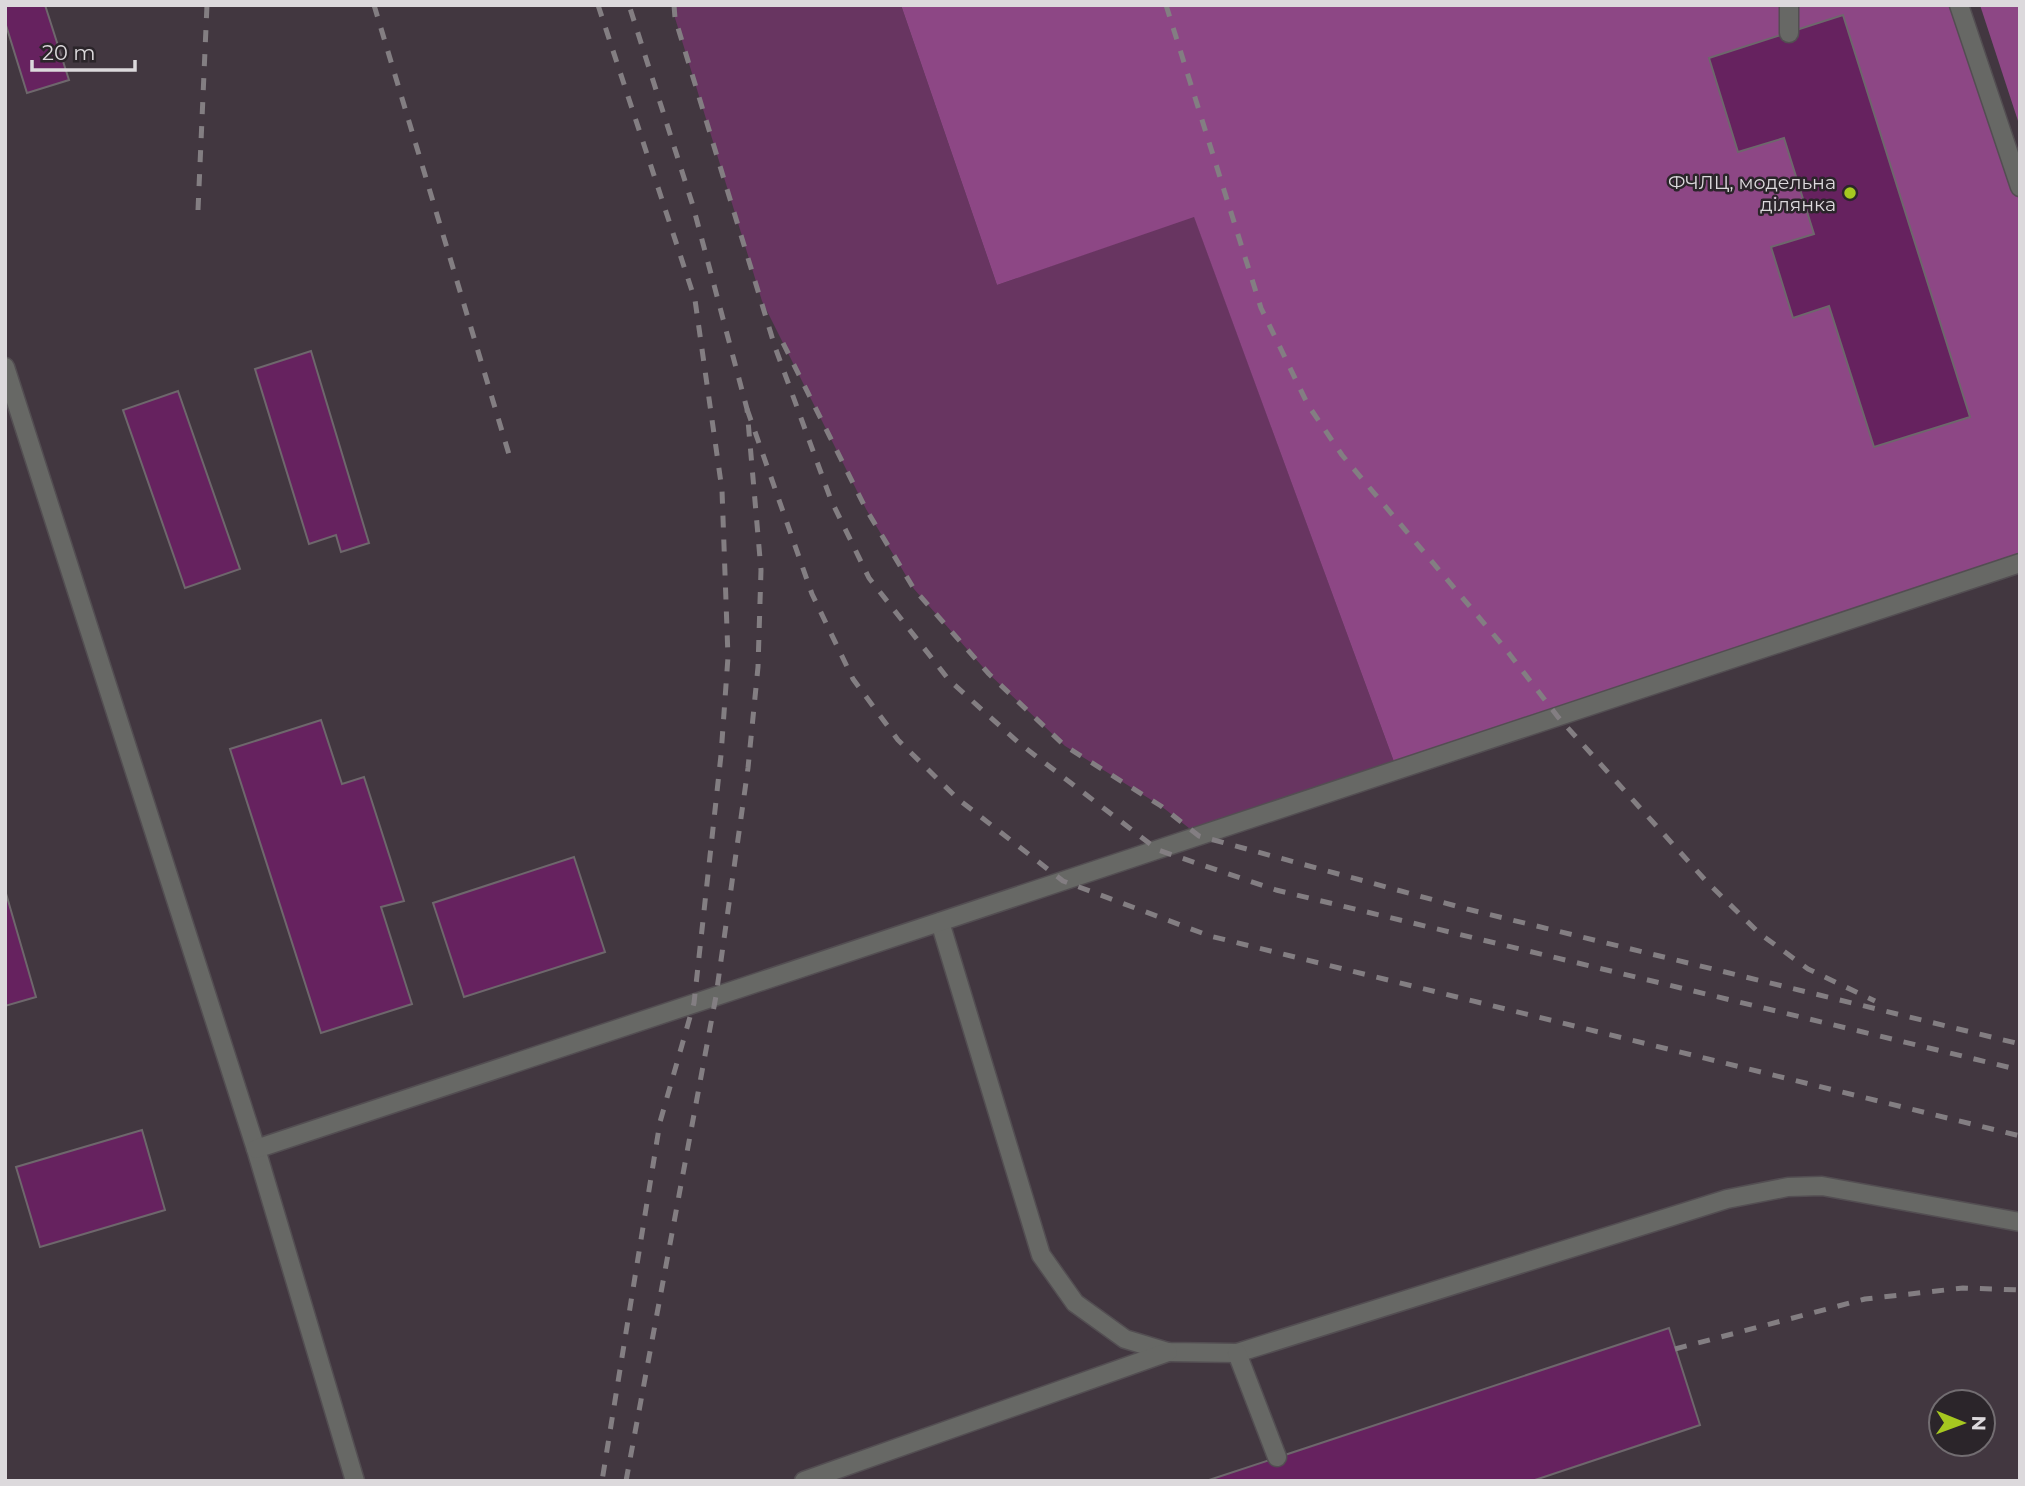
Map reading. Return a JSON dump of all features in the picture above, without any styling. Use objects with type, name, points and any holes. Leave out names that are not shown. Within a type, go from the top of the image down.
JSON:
[{"type":"street","points":[[1789,5],[1789,33]]},
{"type":"street","points":[[1959,5],[2020,187]]},
{"type":"street","points":[[5,367],[256,1149],[355,1481]]},
{"type":"street","points":[[256,1149],[2020,563]]},
{"type":"street","points":[[940,922],[1041,1255],[1075,1303],[1125,1339],[1168,1352],[1237,1353],[1727,1199],[1788,1187],[1849,1189],[2020,1222]]},
{"type":"street","points":[[804,1481],[1168,1352]]},
{"type":"street","points":[[1237,1353],[1277,1457]]},
{"type":"shaded area","points":[[5,5],[2020,5],[2020,1481],[5,1481]]},
{"type":"shaded area","points":[[674,5],[901,5],[997,285],[1194,216],[1397,770],[1199,836],[1161,806],[1065,746],[989,674],[914,589],[866,509],[762,301],[675,18]]},
{"type":"shaded area","points":[[901,5],[1961,5],[2020,185],[2020,563],[1397,770],[1194,217],[997,285]]},
{"type":"shaded area","points":[[1980,5],[2020,5],[2020,127]]},
{"type":"building","points":[[5,5],[45,5],[69,80],[27,93],[5,22]]},
{"type":"building","name":"ФЧЛЦ, модельна ділянка","points":[[1843,15],[1970,417],[1874,447],[1829,306],[1793,318],[1771,247],[1814,234],[1784,138],[1738,152],[1709,58]]},
{"type":"building","points":[[311,351],[369,543],[341,552],[336,535],[309,544],[255,369]]},
{"type":"building","points":[[178,391],[240,569],[185,588],[123,410]]},
{"type":"building","points":[[321,720],[342,784],[364,777],[404,901],[381,907],[412,1004],[321,1033],[230,749]]},
{"type":"building","points":[[574,857],[605,952],[464,997],[433,903]]},
{"type":"building","points":[[5,890],[36,997],[5,1006]]},
{"type":"building","points":[[142,1130],[165,1210],[40,1247],[16,1167]]},
{"type":"building","points":[[1669,1328],[1700,1425],[1532,1481],[1206,1481]]},
{"type":"railway","points":[[198,210],[207,5]]},
{"type":"railway","points":[[374,5],[511,461]]},
{"type":"railway","points":[[598,5],[695,300],[722,490],[728,657],[721,755],[694,1003],[660,1122],[602,1481]]},
{"type":"railway","points":[[626,1481],[716,996],[748,768],[758,667],[761,570],[747,409],[693,206],[629,5]]},
{"type":"railway","points":[[674,5],[675,18],[775,347],[831,500],[869,578],[949,680],[1019,743],[1158,850],[1276,890],[2020,1070]]},
{"type":"railway","points":[[1166,5],[1261,308],[1308,405],[1342,455],[1504,647],[1558,717],[1707,882],[1759,933],[1808,969],[1875,1001]]},
{"type":"railway","points":[[783,343],[866,509],[914,589],[989,674],[1065,746],[1161,806],[1199,836],[1467,909],[2020,1044]]},
{"type":"railway","points":[[747,409],[812,594],[853,679],[898,740],[958,799],[1063,881],[1210,936],[2020,1136]]},
{"type":"railway","points":[[1675,1349],[1865,1299],[1963,1288],[2020,1290]]},
{"type":"place","name":"ФЧЛЦ, модельна ділянка","points":[[1850,193]]}]
